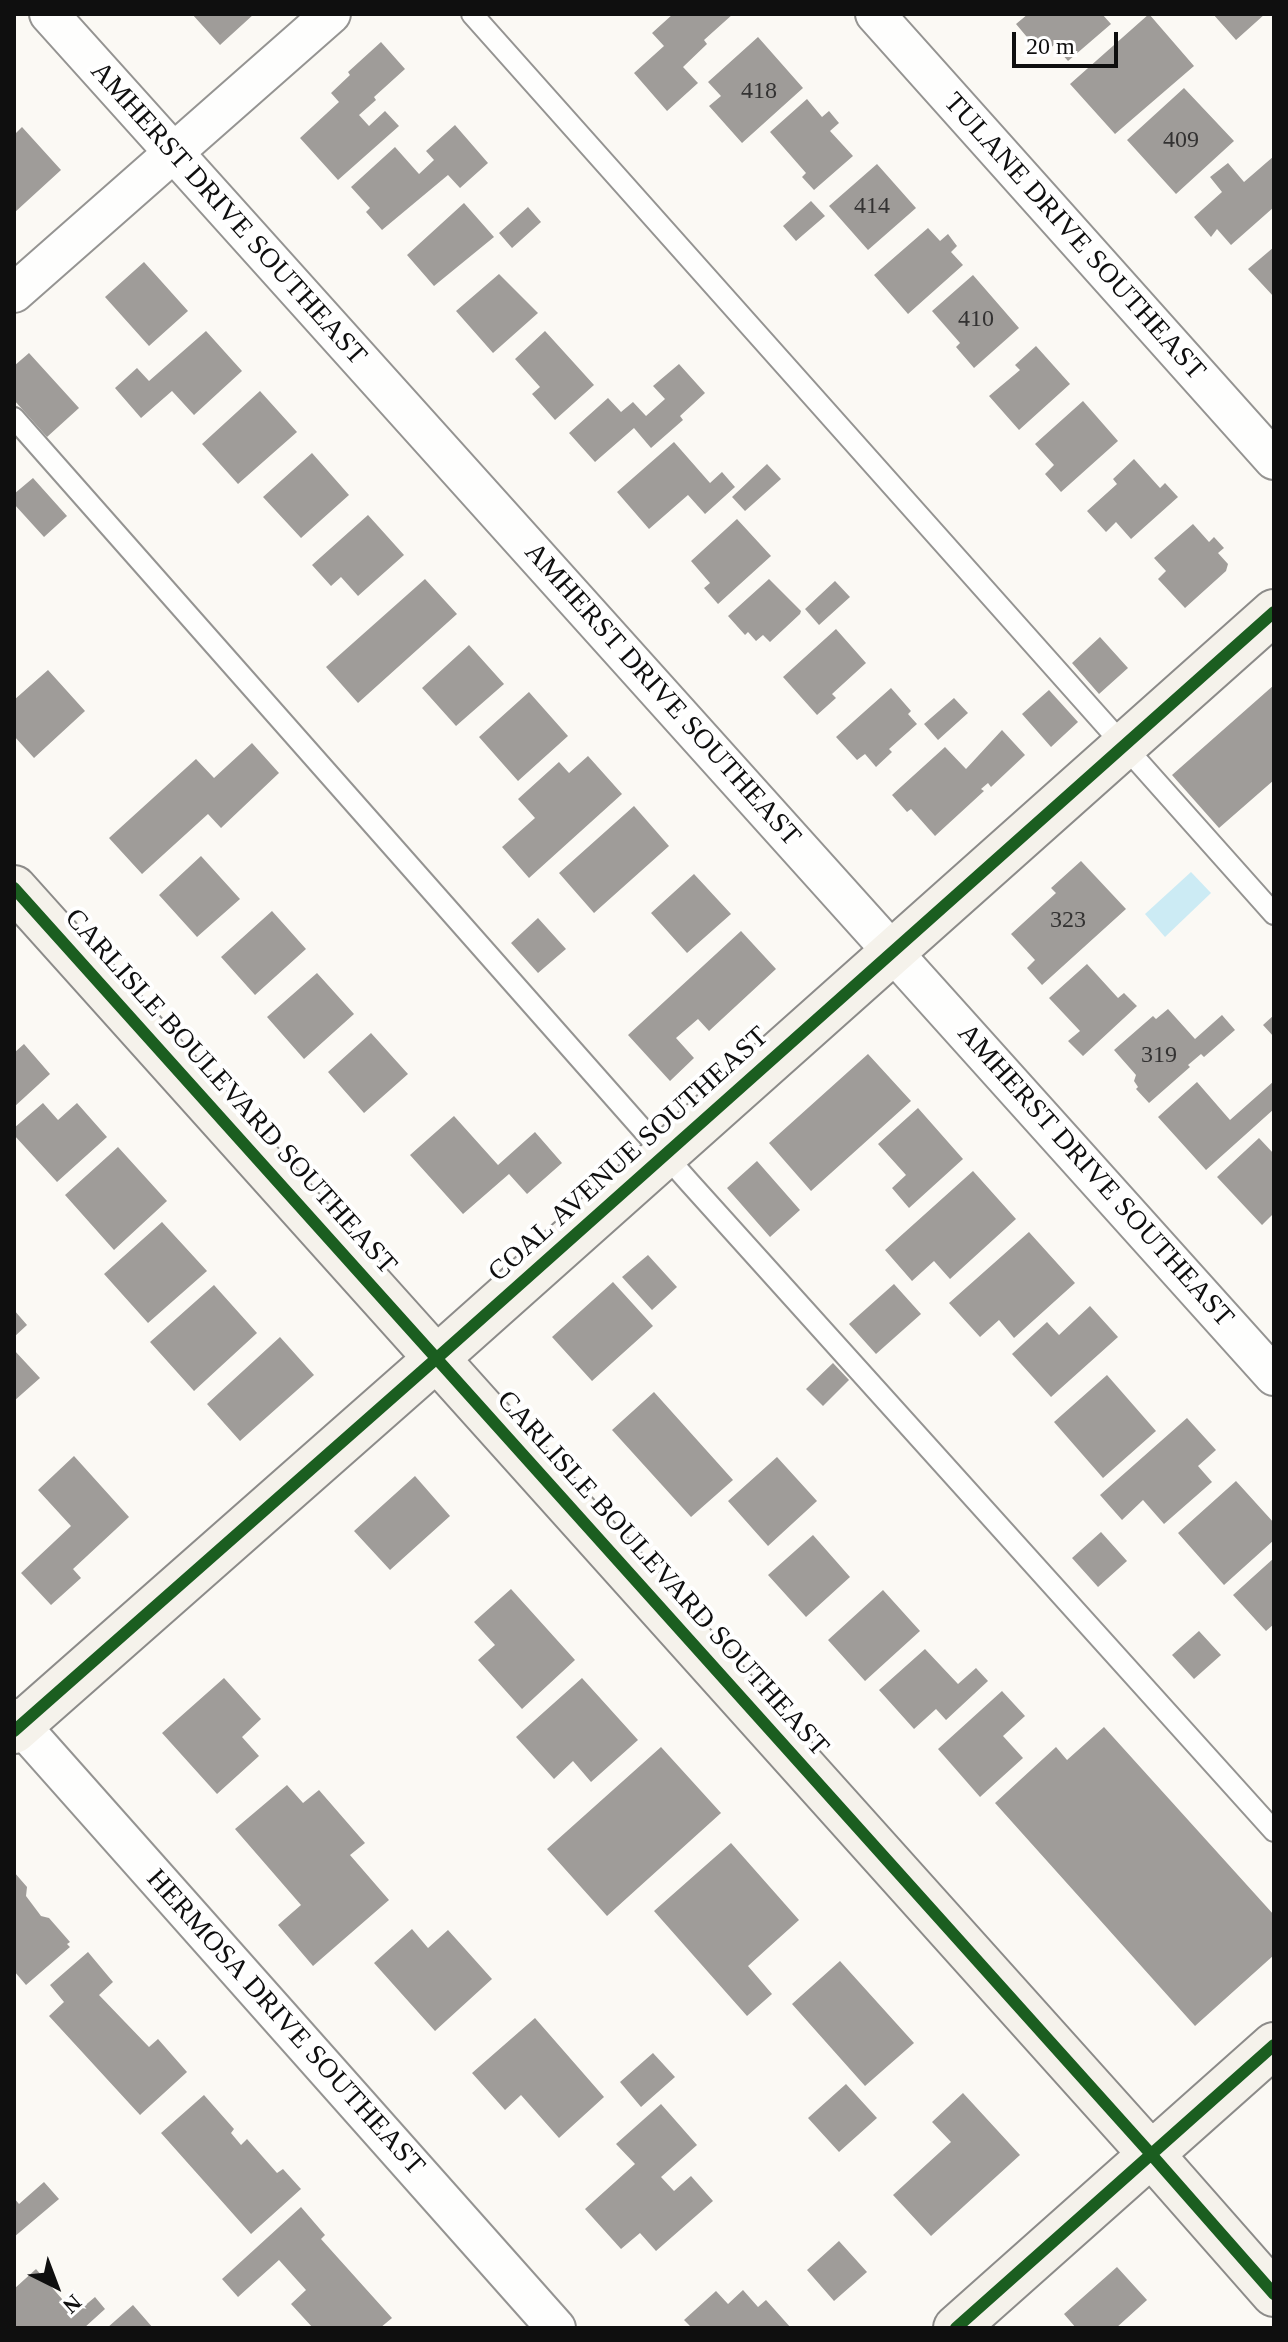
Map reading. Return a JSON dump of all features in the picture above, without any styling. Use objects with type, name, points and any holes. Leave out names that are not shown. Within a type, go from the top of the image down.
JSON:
[{"type":"main road","name":"COAL AVENUE SOUTHEAST","points":[[16,1725],[437,1358],[1274,612]]},
{"type":"main road","name":"CARLISLE BOULEVARD SOUTHEAST","points":[[14,888],[1274,2294]]},
{"type":"main road","points":[[956,2328],[1274,2045]]},
{"type":"street","name":"AMHERST DRIVE SOUTHEAST","points":[[49,14],[1274,1376]]},
{"type":"street","points":[[14,293],[331,14]]},
{"type":"street","name":"TULANE DRIVE SOUTHEAST","points":[[875,14],[1274,460]]},
{"type":"street","name":"HERMOSA DRIVE SOUTHEAST","points":[[16,1725],[556,2328]]},
{"type":"lane","points":[[472,14],[1274,914]]},
{"type":"lane","points":[[14,418],[665,1155],[1274,1831]]},
{"type":"water","points":[[1191,872],[1211,893],[1165,937],[1145,914]]},
{"type":"building","points":[[192,14],[254,14],[220,45]]},
{"type":"building","points":[[673,14],[733,14],[704,40],[707,44],[683,67],[698,83],[667,111],[634,73],[664,46],[652,33]]},
{"type":"building","points":[[1028,14],[1102,14],[1111,24],[1068,61],[1054,45],[1042,55],[1016,24]]},
{"type":"building","points":[[1149,14],[1194,66],[1115,134],[1070,84]]},
{"type":"building","points":[[1213,14],[1265,14],[1236,40]]},
{"type":"building","points":[[758,37],[803,88],[742,143],[709,106],[721,96],[708,82]]},
{"type":"building","points":[[381,42],[405,69],[359,115],[369,126],[385,111],[399,126],[338,180],[300,138],[339,102],[331,93],[350,75],[348,72]]},
{"type":"building","points":[[1184,88],[1234,141],[1176,194],[1127,140]]},
{"type":"building","points":[[807,99],[822,117],[829,111],[839,123],[830,131],[853,156],[814,190],[802,177],[806,173],[770,132]]},
{"type":"building","points":[[455,125],[488,163],[460,188],[448,175],[382,230],[366,212],[370,208],[351,187],[395,147],[419,174],[434,160],[426,151]]},
{"type":"building","points":[[22,127],[61,170],[14,213],[14,135]]},
{"type":"building","points":[[1274,156],[1274,207],[1231,245],[1217,229],[1211,237],[1194,217],[1222,192],[1210,177],[1228,163],[1244,182]]},
{"type":"building","points":[[877,164],[916,208],[868,250],[829,206]]},
{"type":"building","points":[[811,201],[825,216],[796,241],[783,226]]},
{"type":"building","points":[[464,203],[494,237],[434,286],[407,255]]},
{"type":"building","points":[[528,207],[541,222],[512,248],[499,233]]},
{"type":"building","points":[[928,228],[940,241],[948,234],[957,246],[951,252],[963,265],[908,314],[874,275]]},
{"type":"building","points":[[1274,247],[1274,297],[1248,269]]},
{"type":"building","points":[[144,262],[188,311],[149,346],[105,297]]},
{"type":"building","points":[[499,274],[538,313],[493,353],[456,311]]},
{"type":"building","points":[[973,275],[1019,328],[974,368],[956,347],[960,343],[932,311]]},
{"type":"building","points":[[206,331],[242,371],[194,415],[172,391],[141,418],[115,388],[137,368],[149,381]]},
{"type":"building","points":[[545,331],[594,385],[555,420],[532,394],[540,387],[515,359]]},
{"type":"building","points":[[1036,346],[1070,384],[1019,430],[989,396],[1020,370],[1015,365]]},
{"type":"building","points":[[29,353],[79,408],[47,437],[14,400],[14,366]]},
{"type":"building","points":[[679,364],[705,393],[680,416],[683,420],[651,448],[634,428],[595,462],[569,433],[608,398],[621,412],[633,402],[646,416],[665,399],[653,386]]},
{"type":"building","points":[[260,391],[297,432],[238,484],[202,444]]},
{"type":"building","points":[[1083,401],[1118,441],[1061,492],[1045,474],[1054,465],[1035,444]]},
{"type":"building","points":[[674,442],[710,483],[722,472],[735,487],[705,514],[688,495],[649,529],[617,492]]},
{"type":"building","points":[[312,453],[349,495],[301,538],[263,497]]},
{"type":"building","points":[[1134,459],[1160,488],[1165,483],[1178,497],[1131,539],[1116,522],[1106,532],[1087,511],[1117,484],[1113,479]]},
{"type":"building","points":[[767,464],[781,479],[745,511],[732,497]]},
{"type":"building","points":[[33,478],[67,516],[44,537],[14,504],[14,494]]},
{"type":"building","points":[[368,515],[404,555],[358,596],[341,577],[331,586],[312,565]]},
{"type":"building","points":[[737,519],[771,556],[718,604],[704,588],[710,583],[691,561]]},
{"type":"building","points":[[1193,524],[1209,542],[1214,537],[1224,548],[1218,553],[1228,564],[1226,571],[1185,608],[1158,579],[1166,571],[1154,558]]},
{"type":"building","points":[[425,579],[457,614],[358,703],[326,667]]},
{"type":"building","points":[[769,579],[801,611],[770,642],[763,635],[756,641],[748,632],[745,635],[728,616]]},
{"type":"building","points":[[835,581],[850,597],[819,625],[805,609]]},
{"type":"building","points":[[836,629],[866,663],[832,694],[836,698],[817,715],[783,677]]},
{"type":"building","points":[[1100,637],[1128,668],[1099,694],[1072,663]]},
{"type":"building","points":[[469,645],[504,684],[456,726],[422,688]]},
{"type":"building","points":[[48,670],[85,711],[34,758],[14,736],[14,700]]},
{"type":"building","points":[[1274,685],[1274,780],[1219,828],[1172,775]]},
{"type":"building","points":[[891,688],[911,711],[908,714],[917,724],[889,749],[892,752],[876,767],[865,754],[857,760],[836,737]]},
{"type":"building","points":[[1049,690],[1078,722],[1051,747],[1022,714]]},
{"type":"building","points":[[529,692],[568,736],[518,781],[479,737]]},
{"type":"building","points":[[954,698],[968,713],[938,740],[924,724]]},
{"type":"building","points":[[1002,730],[1025,755],[991,787],[988,783],[981,789],[984,791],[935,836],[911,809],[907,812],[892,795],[945,747],[966,769]]},
{"type":"building","points":[[252,743],[279,773],[221,828],[208,814],[142,874],[109,838],[196,759],[214,778]]},
{"type":"building","points":[[588,756],[622,794],[529,878],[502,847],[535,818],[518,799],[559,762],[569,773]]},
{"type":"building","points":[[634,806],[669,846],[594,913],[559,873]]},
{"type":"building","points":[[201,856],[240,899],[197,937],[159,895]]},
{"type":"building","points":[[1081,861],[1126,909],[1042,985],[1027,968],[1035,960],[1011,934],[1056,893],[1051,888]]},
{"type":"building","points":[[694,874],[731,914],[687,953],[651,913]]},
{"type":"building","points":[[272,911],[306,949],[255,995],[221,957]]},
{"type":"building","points":[[538,918],[566,949],[538,973],[511,943]]},
{"type":"building","points":[[741,931],[776,969],[709,1031],[698,1019],[676,1038],[694,1058],[670,1081],[628,1035]]},
{"type":"building","points":[[1087,964],[1118,998],[1124,993],[1137,1006],[1083,1056],[1068,1041],[1080,1031],[1049,998]]},
{"type":"building","points":[[317,973],[354,1014],[304,1059],[267,1017]]},
{"type":"building","points":[[1168,1009],[1195,1039],[1222,1015],[1235,1030],[1204,1057],[1201,1054],[1188,1065],[1190,1067],[1149,1103],[1136,1089],[1136,1075],[1114,1050],[1153,1016],[1156,1019]]},
{"type":"building","points":[[1274,1015],[1274,1037],[1263,1025]]},
{"type":"building","points":[[371,1033],[408,1074],[364,1113],[328,1072]]},
{"type":"building","points":[[24,1044],[50,1074],[14,1107],[14,1053]]},
{"type":"building","points":[[868,1054],[911,1101],[811,1191],[769,1143]]},
{"type":"building","points":[[1274,1081],[1274,1109],[1206,1170],[1158,1117],[1197,1082],[1230,1120]]},
{"type":"building","points":[[43,1103],[58,1120],[77,1103],[107,1137],[57,1182],[14,1135],[14,1128]]},
{"type":"building","points":[[918,1108],[963,1159],[909,1208],[892,1188],[906,1175],[878,1144]]},
{"type":"building","points":[[454,1116],[498,1165],[535,1132],[562,1163],[527,1194],[509,1174],[463,1214],[410,1155]]},
{"type":"building","points":[[1259,1138],[1274,1154],[1274,1213],[1262,1225],[1217,1177]]},
{"type":"building","points":[[118,1147],[167,1201],[114,1250],[65,1195]]},
{"type":"building","points":[[757,1161],[800,1210],[770,1237],[727,1188]]},
{"type":"building","points":[[973,1171],[1016,1219],[950,1279],[934,1261],[912,1281],[885,1250]]},
{"type":"building","points":[[162,1222],[207,1271],[148,1323],[104,1274]]},
{"type":"building","points":[[1029,1232],[1075,1283],[1014,1338],[999,1320],[980,1337],[949,1303]]},
{"type":"building","points":[[648,1255],[677,1287],[652,1310],[622,1277]]},
{"type":"building","points":[[613,1282],[653,1326],[592,1381],[552,1337]]},
{"type":"building","points":[[894,1284],[921,1314],[876,1354],[849,1324]]},
{"type":"building","points":[[214,1285],[257,1333],[194,1391],[150,1342]]},
{"type":"building","points":[[1090,1306],[1118,1337],[1051,1397],[1012,1354],[1047,1322],[1059,1335]]},
{"type":"building","points":[[14,1310],[27,1325],[14,1337]]},
{"type":"building","points":[[280,1337],[314,1375],[240,1441],[207,1404]]},
{"type":"building","points":[[14,1350],[40,1378],[14,1401]]},
{"type":"building","points":[[833,1363],[849,1380],[823,1406],[806,1389]]},
{"type":"building","points":[[1107,1375],[1156,1431],[1103,1478],[1054,1422]]},
{"type":"building","points":[[654,1392],[733,1480],[691,1517],[612,1430]]},
{"type":"building","points":[[1187,1418],[1216,1450],[1198,1466],[1212,1482],[1164,1524],[1143,1500],[1122,1520],[1100,1495]]},
{"type":"building","points":[[74,1456],[129,1517],[73,1569],[81,1578],[51,1605],[21,1573],[71,1526],[38,1490]]},
{"type":"building","points":[[777,1457],[817,1501],[768,1546],[728,1501]]},
{"type":"building","points":[[415,1476],[450,1516],[390,1570],[354,1531]]},
{"type":"building","points":[[1236,1481],[1274,1523],[1274,1540],[1224,1585],[1178,1533]]},
{"type":"building","points":[[1101,1532],[1127,1561],[1098,1587],[1072,1558]]},
{"type":"building","points":[[813,1535],[850,1577],[806,1617],[768,1575]]},
{"type":"building","points":[[1274,1558],[1274,1624],[1266,1631],[1233,1595]]},
{"type":"building","points":[[511,1589],[575,1660],[522,1709],[478,1660],[495,1645],[474,1622]]},
{"type":"building","points":[[883,1590],[920,1631],[865,1681],[828,1640]]},
{"type":"building","points":[[1199,1631],[1221,1655],[1194,1679],[1172,1655]]},
{"type":"building","points":[[925,1649],[958,1684],[976,1668],[988,1681],[946,1720],[936,1709],[914,1729],[879,1690]]},
{"type":"building","points":[[224,1678],[261,1719],[242,1737],[259,1756],[217,1794],[162,1733]]},
{"type":"building","points":[[582,1678],[638,1740],[591,1782],[573,1761],[554,1779],[516,1737]]},
{"type":"building","points":[[1002,1691],[1025,1716],[1003,1736],[1023,1758],[980,1797],[938,1749]]},
{"type":"building","points":[[1104,1727],[1274,1915],[1274,1955],[1195,2026],[995,1803],[1056,1747],[1067,1760]]},
{"type":"building","points":[[661,1747],[721,1813],[607,1916],[547,1849]]},
{"type":"building","points":[[287,1785],[303,1803],[319,1790],[365,1843],[350,1855],[389,1900],[313,1966],[278,1925],[301,1905],[235,1829]]},
{"type":"building","points":[[731,1843],[799,1920],[748,1966],[772,1994],[747,2016],[654,1911]]},
{"type":"building","points":[[14,1872],[27,1887],[26,1896],[41,1916],[49,1918],[70,1942],[67,1944],[70,1947],[26,1985],[14,1971]]},
{"type":"building","points":[[412,1929],[428,1948],[448,1930],[492,1979],[435,2031],[374,1963]]},
{"type":"building","points":[[88,1952],[113,1982],[99,1995],[149,2047],[158,2039],[187,2072],[140,2115],[49,2016],[64,2002],[50,1985]]},
{"type":"building","points":[[840,1961],[914,2043],[865,2086],[792,2004]]},
{"type":"building","points":[[535,2018],[604,2097],[559,2138],[521,2095],[505,2110],[472,2073]]},
{"type":"building","points":[[653,2053],[675,2077],[641,2107],[620,2082]]},
{"type":"building","points":[[846,2084],[877,2118],[839,2152],[808,2118]]},
{"type":"building","points":[[963,2093],[1020,2155],[931,2236],[893,2195],[951,2142],[932,2122]]},
{"type":"building","points":[[204,2095],[234,2129],[231,2133],[241,2145],[247,2139],[277,2173],[283,2169],[301,2189],[251,2234],[161,2133]]},
{"type":"building","points":[[661,2104],[697,2145],[661,2177],[674,2191],[691,2176],[713,2201],[656,2251],[640,2233],[621,2249],[585,2209],[635,2164],[616,2144]]},
{"type":"building","points":[[44,2182],[59,2199],[14,2237],[14,2198],[19,2204]]},
{"type":"building","points":[[301,2207],[325,2235],[321,2239],[392,2318],[380,2328],[313,2328],[291,2304],[306,2290],[279,2260],[238,2297],[222,2279]]},
{"type":"building","points":[[839,2241],[867,2272],[834,2301],[807,2270]]},
{"type":"building","points":[[1117,2267],[1147,2300],[1116,2328],[1076,2328],[1064,2314]]},
{"type":"building","points":[[36,2269],[75,2314],[95,2297],[105,2309],[84,2328],[14,2328],[14,2289]]},
{"type":"building","points":[[743,2290],[758,2307],[766,2300],[791,2328],[692,2328],[684,2320],[716,2291],[728,2304]]},
{"type":"building","points":[[133,2305],[153,2328],[107,2328]]},
{"type":"cycle path","points":[[14,1731],[1274,612]]},
{"type":"cycle path","points":[[14,888],[1274,2294]]},
{"type":"cycle path","points":[[956,2328],[1274,2045]]}]
